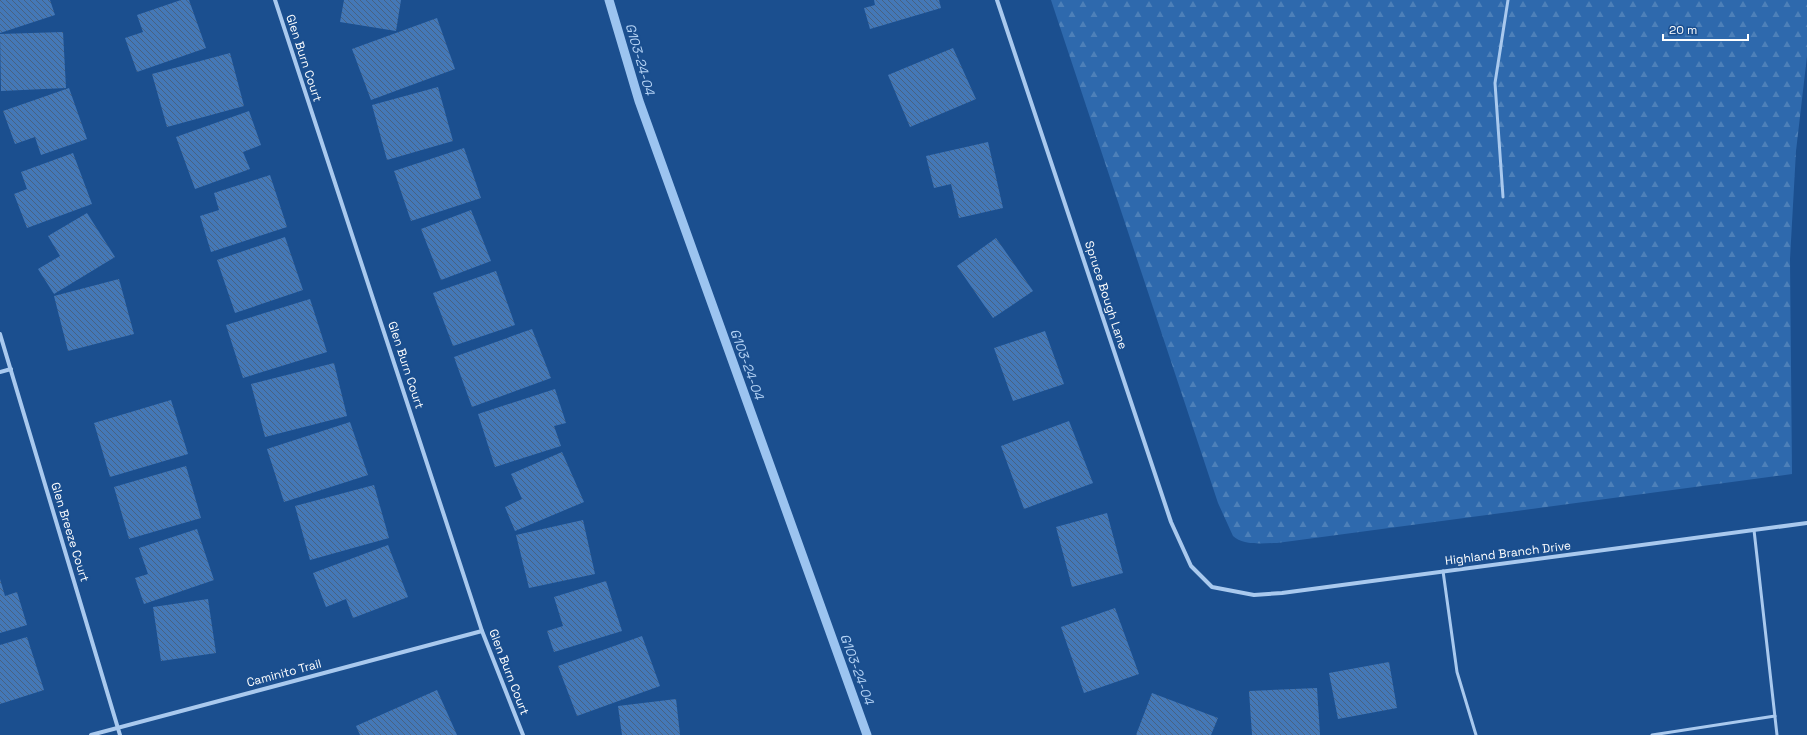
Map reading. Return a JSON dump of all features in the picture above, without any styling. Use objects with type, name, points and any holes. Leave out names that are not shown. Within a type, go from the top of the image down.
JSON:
[{"type":"street","name":"Glen Burn Court","points":[[275,0],[482,631],[523,735]]},
{"type":"street","name":"Spruce Bough Lane","points":[[997,0],[1171,522],[1191,566],[1212,587]]},
{"type":"street","name":"Glen Breeze Court","points":[[0,334],[120,735]]},
{"type":"street","points":[[0,372],[11,369]]},
{"type":"street","name":"Highland Branch Drive","points":[[1212,587],[1254,595],[1282,593],[1807,523]]},
{"type":"street","name":"Caminito Trail","points":[[91,735],[482,631]]},
{"type":"lane","points":[[1503,197],[1495,83],[1508,0]]},
{"type":"lane","points":[[1754,530],[1777,735]]},
{"type":"lane","points":[[1443,571],[1457,672],[1476,735]]},
{"type":"lane","points":[[1652,735],[1775,716]]},
{"type":"green space","points":[[1051,0],[1807,0],[1807,56],[1796,151],[1790,259],[1792,474],[1277,543],[1248,543],[1237,539],[1233,536],[1218,503]]},
{"type":"building","points":[[0,0],[50,0],[55,15],[0,33]]},
{"type":"building","points":[[181,0],[189,0],[206,48],[137,72],[125,38],[143,32],[137,15]]},
{"type":"building","points":[[344,0],[401,0],[396,31],[340,22]]},
{"type":"building","points":[[874,0],[939,0],[941,8],[870,29],[864,8],[875,5]]},
{"type":"building","points":[[437,18],[455,69],[371,100],[352,49]]},
{"type":"building","points":[[63,32],[66,88],[1,91],[0,34]]},
{"type":"building","points":[[953,48],[976,99],[910,127],[888,75]]},
{"type":"building","points":[[230,53],[244,106],[167,127],[152,74]]},
{"type":"building","points":[[438,87],[453,141],[387,160],[372,105]]},
{"type":"building","points":[[69,88],[87,139],[41,155],[35,137],[15,144],[3,111]]},
{"type":"building","points":[[249,111],[261,145],[243,152],[250,169],[195,189],[176,137]]},
{"type":"building","points":[[988,142],[1003,208],[959,218],[951,184],[934,188],[926,156]]},
{"type":"building","points":[[464,148],[481,198],[411,221],[394,171]]},
{"type":"building","points":[[73,153],[92,204],[27,228],[14,194],[27,189],[21,172]]},
{"type":"building","points":[[270,175],[287,227],[211,252],[200,216],[219,210],[214,193]]},
{"type":"building","points":[[471,210],[491,261],[441,280],[421,229]]},
{"type":"building","points":[[87,213],[115,257],[54,294],[38,269],[60,256],[48,236]]},
{"type":"building","points":[[285,237],[303,290],[235,313],[217,260]]},
{"type":"building","points":[[996,238],[1033,291],[993,318],[957,266]]},
{"type":"building","points":[[496,271],[515,325],[453,346],[433,293]]},
{"type":"building","points":[[119,279],[134,334],[68,351],[54,296]]},
{"type":"building","points":[[310,299],[327,352],[243,378],[226,325]]},
{"type":"building","points":[[532,329],[551,378],[472,407],[454,357]]},
{"type":"building","points":[[1045,331],[1064,384],[1013,401],[994,348]]},
{"type":"building","points":[[334,363],[347,416],[265,437],[251,384]]},
{"type":"building","points":[[555,389],[566,423],[554,426],[561,446],[495,467],[478,414]]},
{"type":"building","points":[[171,400],[188,454],[110,477],[94,423]]},
{"type":"building","points":[[1069,421],[1093,483],[1024,509],[1001,446]]},
{"type":"building","points":[[350,422],[368,475],[284,502],[267,449]]},
{"type":"building","points":[[562,452],[584,502],[515,531],[505,507],[522,499],[511,474]]},
{"type":"building","points":[[186,466],[201,518],[129,539],[114,487]]},
{"type":"building","points":[[374,485],[389,538],[310,560],[295,506]]},
{"type":"building","points":[[1107,513],[1123,573],[1072,587],[1056,527]]},
{"type":"building","points":[[583,520],[595,574],[529,588],[516,535]]},
{"type":"building","points":[[197,529],[214,580],[144,604],[135,578],[148,574],[139,548]]},
{"type":"building","points":[[388,545],[408,597],[353,618],[346,599],[326,607],[313,573]]},
{"type":"building","points":[[0,579],[5,596],[17,592],[27,625],[0,633]]},
{"type":"building","points":[[606,581],[622,631],[554,652],[547,631],[563,626],[554,597]]},
{"type":"building","points":[[208,599],[216,653],[161,661],[153,607]]},
{"type":"building","points":[[1115,608],[1139,674],[1084,693],[1061,627]]},
{"type":"building","points":[[642,636],[660,686],[577,716],[558,666]]},
{"type":"building","points":[[27,637],[44,690],[0,704],[0,645]]},
{"type":"building","points":[[1389,662],[1397,708],[1338,719],[1329,673]]},
{"type":"building","points":[[1317,688],[1320,735],[1252,735],[1249,691]]},
{"type":"building","points":[[437,690],[457,735],[360,735],[356,726]]},
{"type":"building","points":[[1152,693],[1218,718],[1211,735],[1136,735]]},
{"type":"building","points":[[676,699],[680,735],[622,735],[618,706]]},
{"type":"waterway","name":"G103-24-04","points":[[609,0],[639,101],[867,735]]}]
